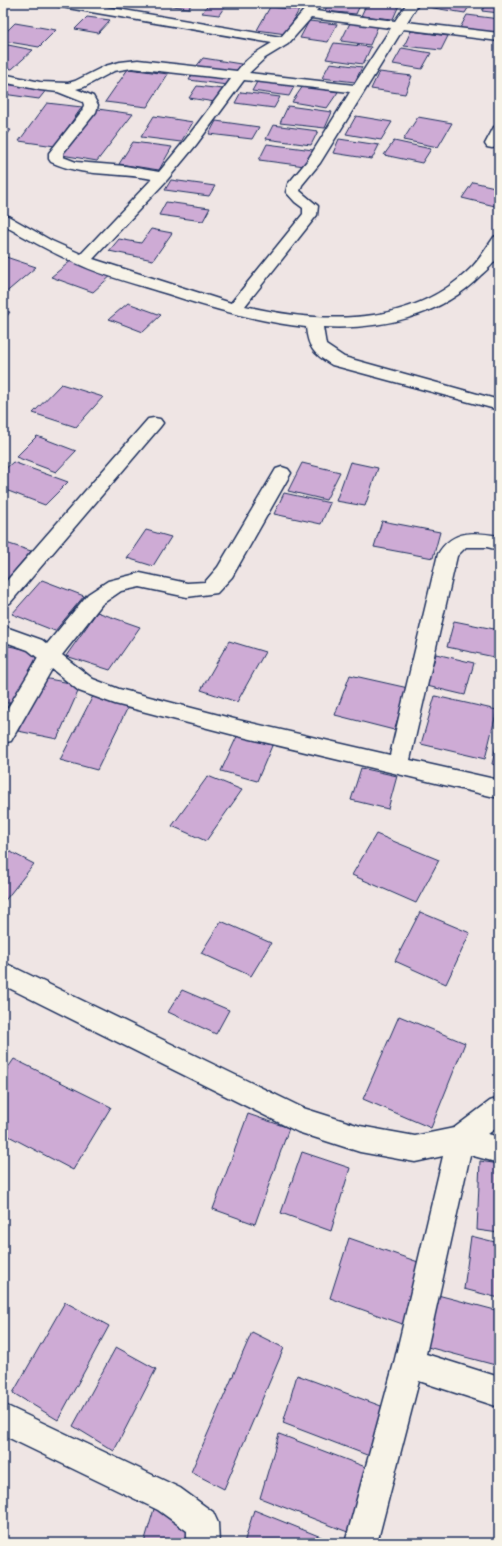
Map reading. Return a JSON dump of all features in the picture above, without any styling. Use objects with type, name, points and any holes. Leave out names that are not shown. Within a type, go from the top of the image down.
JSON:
[{"type":"street","points":[[62,3],[284,41]]},
{"type":"street","points":[[83,260],[162,176],[191,142],[249,64],[260,55],[284,41],[317,3]]},
{"type":"street","points":[[234,309],[310,214],[311,206],[293,192],[295,184],[313,163],[412,3]]},
{"type":"street","points":[[309,14],[499,37]]},
{"type":"street","points":[[3,78],[44,87],[61,88],[78,85],[109,67],[123,64],[153,65],[358,89]]},
{"type":"street","points":[[61,88],[88,99],[91,105],[89,112],[56,153],[56,159],[63,163],[84,167],[129,170],[162,176]]},
{"type":"street","points":[[492,144],[499,130]]},
{"type":"street","points":[[3,219],[53,247],[83,260],[234,309],[314,322],[341,323],[391,319],[437,302],[470,279],[485,263],[498,244]]},
{"type":"street","points":[[314,322],[316,342],[321,352],[338,361],[499,405]]},
{"type":"street","points":[[3,598],[154,423]]},
{"type":"street","points":[[3,735],[50,655],[95,599],[114,586],[140,580],[187,590],[210,588],[225,572],[282,473]]},
{"type":"street","points":[[398,764],[448,554],[460,541],[487,541],[499,543]]},
{"type":"street","points":[[3,633],[35,645],[50,655],[86,685],[115,696],[238,728],[398,764],[499,789]]},
{"type":"street","points":[[3,973],[298,1119],[360,1139],[416,1149],[460,1140],[499,1150]]},
{"type":"street","points":[[361,1543],[409,1363],[460,1140],[499,1110]]},
{"type":"street","points":[[409,1363],[499,1392]]},
{"type":"street","points":[[3,1419],[169,1499],[202,1523],[203,1543]]},
{"type":"building","points":[[166,3],[192,3],[189,8],[164,5]]},
{"type":"building","points":[[209,3],[227,3],[219,15],[202,13]]},
{"type":"building","points":[[328,3],[361,3],[356,14],[325,11]]},
{"type":"building","points":[[367,3],[400,3],[393,19],[361,16]]},
{"type":"building","points":[[429,3],[455,3],[470,5],[465,13],[427,7]]},
{"type":"building","points":[[486,3],[499,4],[499,13],[482,11]]},
{"type":"building","points":[[270,7],[299,10],[286,34],[257,30]]},
{"type":"building","points":[[467,15],[499,19],[499,34],[460,28]]},
{"type":"building","points":[[87,17],[110,20],[98,33],[75,29]]},
{"type":"building","points":[[309,21],[337,24],[328,42],[300,38]]},
{"type":"building","points":[[15,23],[56,30],[39,47],[3,41],[3,35]]},
{"type":"building","points":[[350,23],[378,26],[370,45],[341,41]]},
{"type":"building","points":[[411,31],[448,36],[441,50],[404,46]]},
{"type":"building","points":[[334,43],[371,47],[363,64],[326,59]]},
{"type":"building","points":[[3,44],[33,50],[12,69],[3,67]]},
{"type":"building","points":[[402,48],[431,53],[422,69],[393,64]]},
{"type":"building","points":[[203,58],[241,64],[234,74],[195,68]]},
{"type":"building","points":[[330,63],[362,67],[355,82],[322,78]]},
{"type":"building","points":[[128,69],[168,74],[147,107],[105,102]]},
{"type":"building","points":[[195,70],[233,75],[227,85],[189,80]]},
{"type":"building","points":[[379,72],[412,76],[405,94],[371,89]]},
{"type":"building","points":[[258,80],[295,85],[289,96],[252,91]]},
{"type":"building","points":[[4,84],[47,89],[39,99],[3,94]]},
{"type":"building","points":[[197,86],[223,89],[215,102],[189,98]]},
{"type":"building","points":[[303,86],[338,92],[327,108],[292,102]]},
{"type":"building","points":[[241,92],[280,97],[274,108],[235,103]]},
{"type":"building","points":[[47,103],[82,107],[55,146],[19,141]]},
{"type":"building","points":[[288,106],[332,112],[325,128],[280,123]]},
{"type":"building","points":[[98,109],[133,114],[97,161],[62,155]]},
{"type":"building","points":[[154,116],[193,122],[181,142],[141,137]]},
{"type":"building","points":[[356,116],[392,122],[381,140],[346,134]]},
{"type":"building","points":[[418,117],[452,123],[438,147],[403,140]]},
{"type":"building","points":[[216,121],[259,127],[252,139],[209,134]]},
{"type":"building","points":[[273,125],[318,131],[311,145],[266,139]]},
{"type":"building","points":[[3,129],[11,130],[3,140]]},
{"type":"building","points":[[339,139],[379,145],[372,159],[333,153]]},
{"type":"building","points":[[394,141],[431,149],[422,163],[384,155]]},
{"type":"building","points":[[133,142],[172,147],[159,170],[119,164]]},
{"type":"building","points":[[267,144],[313,150],[305,166],[259,160]]},
{"type":"building","points":[[171,180],[215,186],[209,196],[165,190]]},
{"type":"building","points":[[473,182],[499,188],[499,207],[462,198]]},
{"type":"building","points":[[166,202],[210,208],[203,221],[159,215]]},
{"type":"building","points":[[151,229],[172,233],[153,260],[109,251],[119,239],[141,243]]},
{"type":"building","points":[[3,256],[36,267],[3,295]]},
{"type":"building","points":[[72,260],[113,274],[93,292],[51,277]]},
{"type":"building","points":[[128,303],[161,315],[143,332],[109,319]]},
{"type":"building","points":[[3,311],[10,312],[3,321]]},
{"type":"building","points":[[61,384],[103,397],[76,427],[33,413]]},
{"type":"building","points":[[37,436],[76,451],[56,472],[16,457]]},
{"type":"building","points":[[13,462],[68,482],[45,505],[3,489],[3,471]]},
{"type":"building","points":[[350,462],[378,468],[365,506],[336,501]]},
{"type":"building","points":[[302,463],[340,472],[326,500],[288,491]]},
{"type":"building","points":[[284,493],[330,503],[321,524],[274,514]]},
{"type":"building","points":[[382,521],[440,532],[433,558],[374,547]]},
{"type":"building","points":[[146,530],[171,537],[153,566],[127,558]]},
{"type":"building","points":[[3,542],[31,551],[3,584]]},
{"type":"building","points":[[42,580],[84,596],[55,631],[12,614]]},
{"type":"building","points":[[97,612],[140,627],[110,670],[66,656]]},
{"type":"building","points":[[454,621],[499,630],[499,658],[447,647]]},
{"type":"building","points":[[229,641],[265,652],[237,702],[201,690]]},
{"type":"building","points":[[4,645],[39,652],[13,704],[3,702]]},
{"type":"building","points":[[436,654],[474,663],[465,695],[427,686]]},
{"type":"building","points":[[350,675],[408,688],[394,730],[335,715]]},
{"type":"building","points":[[43,678],[81,685],[57,739],[18,731]]},
{"type":"building","points":[[94,694],[130,703],[97,770],[60,760]]},
{"type":"building","points":[[435,696],[497,710],[485,759],[421,744]]},
{"type":"building","points":[[239,732],[274,741],[257,781],[221,771]]},
{"type":"building","points":[[499,733],[499,766],[492,764]]},
{"type":"building","points":[[361,768],[397,776],[388,809],[351,800]]},
{"type":"building","points":[[208,776],[242,790],[206,841],[172,826]]},
{"type":"building","points":[[376,834],[439,860],[416,903],[352,875]]},
{"type":"building","points":[[3,848],[34,864],[3,903]]},
{"type":"building","points":[[420,912],[470,933],[446,984],[395,961]]},
{"type":"building","points":[[221,921],[271,943],[251,976],[201,953]]},
{"type":"building","points":[[182,990],[229,1010],[216,1034],[168,1012]]},
{"type":"building","points":[[399,1016],[465,1043],[431,1128],[363,1099]]},
{"type":"building","points":[[14,1059],[111,1107],[73,1170],[3,1133],[3,1075]]},
{"type":"building","points":[[248,1114],[289,1128],[255,1224],[213,1209]]},
{"type":"building","points":[[302,1152],[350,1168],[331,1231],[281,1213]]},
{"type":"building","points":[[480,1161],[499,1164],[499,1233],[477,1230]]},
{"type":"building","points":[[471,1236],[499,1243],[499,1298],[464,1289]]},
{"type":"building","points":[[349,1238],[424,1264],[408,1326],[330,1298]]},
{"type":"building","points":[[430,1293],[499,1311],[499,1366],[420,1345]]},
{"type":"building","points":[[65,1302],[109,1326],[58,1420],[13,1393]]},
{"type":"building","points":[[252,1332],[284,1348],[224,1489],[191,1472]]},
{"type":"building","points":[[116,1347],[156,1369],[114,1451],[73,1426]]},
{"type":"building","points":[[297,1375],[392,1410],[380,1460],[283,1423]]},
{"type":"building","points":[[279,1434],[376,1471],[358,1536],[260,1498]]},
{"type":"building","points":[[154,1509],[198,1525],[192,1543],[144,1543]]},
{"type":"building","points":[[254,1510],[336,1543],[244,1543]]}]
